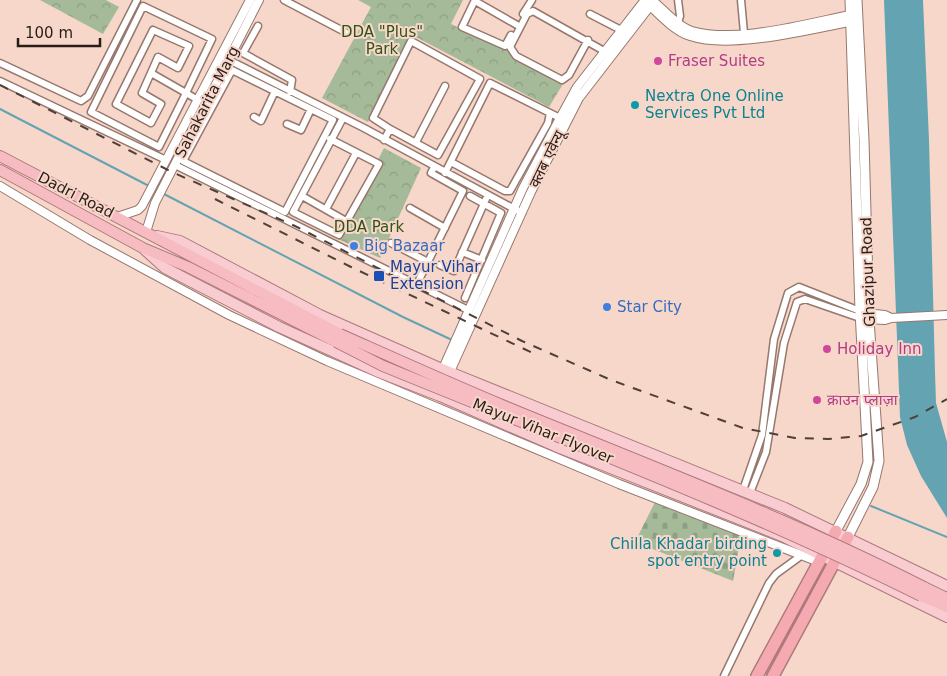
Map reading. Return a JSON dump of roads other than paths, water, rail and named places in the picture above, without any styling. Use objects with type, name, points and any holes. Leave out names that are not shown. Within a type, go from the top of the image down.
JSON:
[{"type":"highway","name":"Dadri Road","points":[[0,156],[148,233]]},
{"type":"highway","name":"Dadri Road","points":[[0,170],[143,248]]},
{"type":"highway","name":"Mayur Vihar Flyover","points":[[148,233],[340,334],[530,417],[729,496],[947,598]]},
{"type":"highway","name":"Mayur Vihar Flyover","points":[[143,248],[188,266],[383,366],[726,504],[947,607]]},
{"type":"highway","points":[[757,676],[836,531]]},
{"type":"highway","points":[[776,672],[848,537]]},
{"type":"main road","name":"Ghazipur Road","points":[[836,531],[861,484],[868,462],[868,316],[864,140],[850,0]]},
{"type":"main road","name":"Ghazipur Road","points":[[853,18],[857,0]]},
{"type":"main road","points":[[148,233],[180,241],[320,315],[446,371],[746,491],[894,558],[947,586]]},
{"type":"main road","points":[[143,248],[165,268],[280,327],[376,371],[436,394],[552,450],[782,536],[820,559],[835,562],[947,617]]},
{"type":"main road","name":"Ghazipur Road","points":[[848,537],[872,487],[879,461],[868,316]]},
{"type":"main road","points":[[376,371],[387,367],[392,360],[392,352],[386,344]]},
{"type":"main road","points":[[883,584],[877,577],[876,567],[883,560],[894,558]]},
{"type":"street","points":[[0,63],[81,101],[88,96],[136,0]]},
{"type":"street","name":"Sahakarita Marg","points":[[117,217],[138,210],[146,199],[250,0]]},
{"type":"street","name":"Sahakarita Marg","points":[[148,233],[155,204],[174,165],[232,64],[259,0]]},
{"type":"street","points":[[284,0],[346,32]]},
{"type":"street","points":[[517,25],[475,1],[462,27],[505,46],[532,0]]},
{"type":"street","points":[[678,0],[680,16],[678,23]]},
{"type":"street","points":[[741,0],[744,33]]},
{"type":"street","points":[[648,1],[691,30],[717,34],[744,33],[853,18]]},
{"type":"street","points":[[648,1],[689,36],[710,39],[754,40],[853,18]]},
{"type":"street","name":"क्लब एवेन्यू","points":[[463,332],[468,310],[514,208],[577,87],[621,30],[648,1]]},
{"type":"street","name":"क्लब एवेन्यू","points":[[463,332],[582,92],[648,1]]},
{"type":"street","points":[[144,6],[212,39],[186,93],[159,147],[91,112],[144,6]]},
{"type":"street","points":[[588,40],[569,75],[562,80],[516,56],[510,47],[530,11],[533,11],[588,40],[604,51]]},
{"type":"street","points":[[590,14],[621,30]]},
{"type":"street","points":[[258,26],[243,53],[292,80],[290,92]]},
{"type":"street","points":[[153,30],[189,46],[178,68],[158,57],[151,73],[142,93],[161,104],[152,123],[116,104],[153,30]]},
{"type":"street","points":[[411,41],[480,79],[438,154],[390,129],[373,118],[411,41]]},
{"type":"street","points":[[220,56],[275,91],[311,109],[343,118],[522,213]]},
{"type":"street","points":[[232,64],[290,92],[330,115],[333,120],[285,212],[183,161],[232,64]]},
{"type":"street","points":[[151,73],[198,100]]},
{"type":"street","points":[[0,81],[166,160]]},
{"type":"street","points":[[445,173],[490,83],[560,118]]},
{"type":"street","points":[[416,142],[445,86]]},
{"type":"street","points":[[254,117],[261,121],[275,91]]},
{"type":"street","points":[[287,124],[301,130],[311,109]]},
{"type":"street","points":[[450,162],[505,191],[510,191],[548,123],[550,113]]},
{"type":"street","points":[[330,139],[379,164],[339,235],[293,212],[330,139],[343,118]]},
{"type":"street","points":[[384,140],[390,129]]},
{"type":"street","points":[[326,209],[356,153]]},
{"type":"street","points":[[174,165],[468,310]]},
{"type":"street","points":[[417,284],[463,191],[431,172],[434,167]]},
{"type":"street","points":[[0,186],[90,240],[229,315],[394,390],[552,450],[619,484],[802,555],[820,559]]},
{"type":"street","points":[[440,265],[454,271],[488,195]]},
{"type":"street","points":[[302,196],[346,221]]},
{"type":"street","points":[[465,298],[501,213],[470,196]]},
{"type":"street","points":[[410,208],[445,228]]},
{"type":"street","points":[[391,243],[428,262]]},
{"type":"street","points":[[462,252],[482,260]]},
{"type":"street","points":[[746,491],[762,435],[774,338],[786,295],[794,288],[799,287],[868,316]]},
{"type":"street","points":[[794,288],[801,299],[868,316],[885,315],[891,318],[945,315]]},
{"type":"street","points":[[746,491],[766,452],[784,342],[793,309],[801,299]]},
{"type":"street","points":[[436,394],[463,332]]},
{"type":"street","points":[[724,676],[769,583],[776,574],[802,555]]},
{"type":"water","points":[[884,0],[923,0],[936,403],[947,442],[947,518],[921,476],[907,445],[900,417]]},
{"type":"waterway","points":[[0,109],[149,186]]},
{"type":"waterway","points":[[162,193],[403,317],[452,340]]},
{"type":"waterway","points":[[871,506],[947,537]]},
{"type":"railway","points":[[0,85],[174,173],[295,226],[522,341],[611,380],[743,428],[795,438],[828,439],[861,436],[915,417],[947,399]]},
{"type":"railway","points":[[215,199],[351,267],[537,355]]},
{"type":"place","name":"Fraser Suites","points":[[658,61]]},
{"type":"place","name":"Nextra One Online Services Pvt Ltd","points":[[635,105]]},
{"type":"place","name":"Big Bazaar","points":[[354,246]]},
{"type":"place","name":"Mayur Vihar Extension","points":[[379,276]]},
{"type":"place","name":"Star City","points":[[607,307]]},
{"type":"place","name":"Holiday Inn","points":[[827,349]]},
{"type":"place","name":"क्राउन प्लाज़ा","points":[[817,400]]},
{"type":"place","name":"Chilla Khadar birding spot entry point","points":[[777,553]]},
{"type":"park label","name":"DDA \"Plus\" Park","points":[[382,40]]},
{"type":"park label","name":"DDA Park","points":[[369,227]]}]
